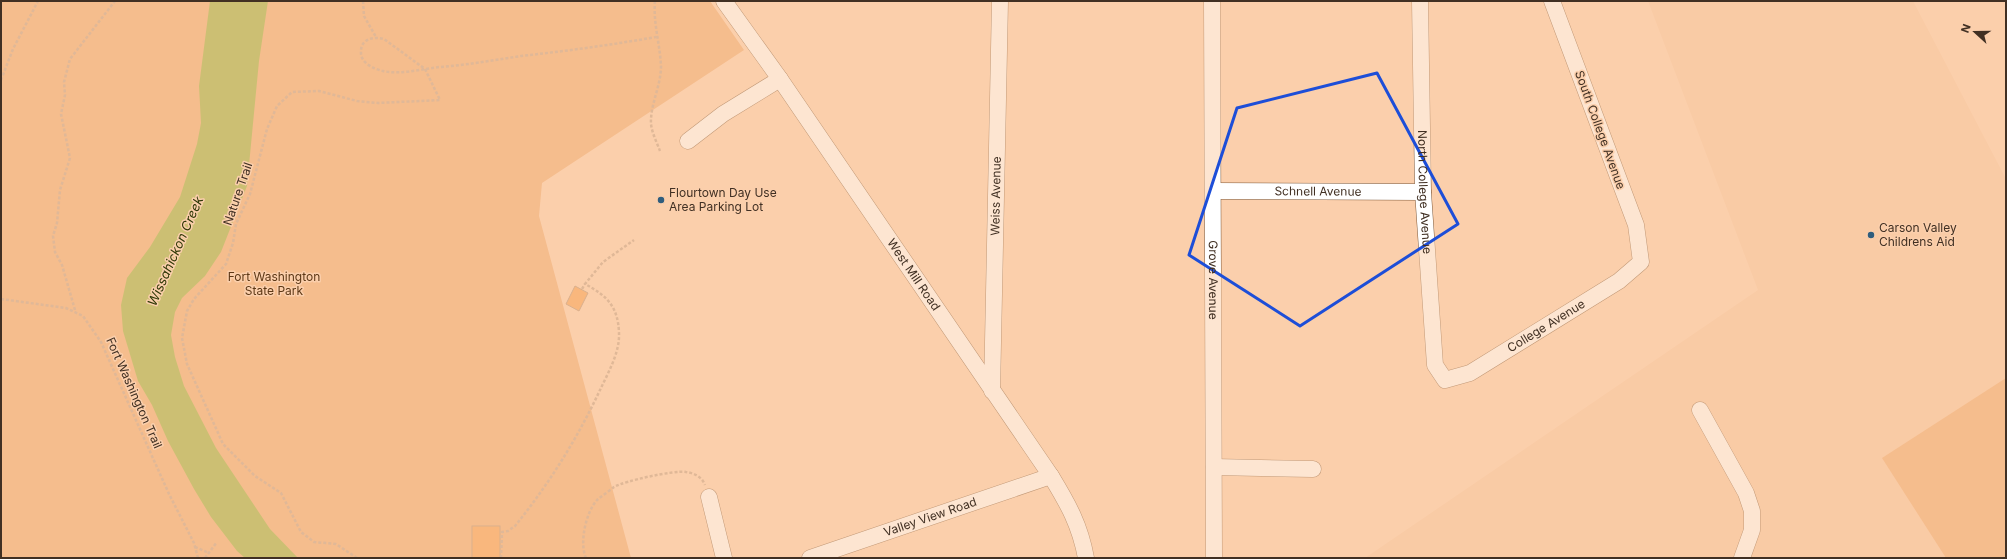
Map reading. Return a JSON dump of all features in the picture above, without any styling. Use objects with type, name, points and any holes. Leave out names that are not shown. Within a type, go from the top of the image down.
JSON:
[{"type":"street","name":"West Mill Road","points":[[724,1],[780,79],[1051,476],[1078,523],[1086,558]]},
{"type":"street","name":"Weiss Avenue","points":[[992,391],[1000,1]]},
{"type":"street","name":"Grove Avenue","points":[[1212,1],[1214,558]]},
{"type":"street","name":"North College Avenue","points":[[1420,1],[1423,192],[1435,365],[1445,380]]},
{"type":"street","name":"South College Avenue","points":[[1552,1],[1636,225],[1641,262]]},
{"type":"street","points":[[688,141],[722,114],[780,79]]},
{"type":"street","name":"Schnell Avenue","points":[[1213,191],[1423,192]]},
{"type":"street","name":"College Avenue","points":[[1445,380],[1470,373],[1619,281],[1641,262]]},
{"type":"street","points":[[1700,410],[1746,493],[1752,511],[1752,530],[1742,558]]},
{"type":"street","points":[[1214,467],[1313,469]]},
{"type":"street","name":"Valley View Road","points":[[810,558],[1051,476]]},
{"type":"street","points":[[709,497],[724,558]]},
{"type":"path","points":[[1,80],[13,49],[38,1]]},
{"type":"path","points":[[75,311],[62,265],[55,252],[53,236],[57,223],[60,190],[70,158],[61,114],[65,95],[64,82],[70,59],[115,1]]},
{"type":"path","points":[[362,1],[364,16],[377,37],[393,45],[425,69]]},
{"type":"path","points":[[655,1],[656,37],[659,53],[660,76],[651,114],[651,126],[660,151]]},
{"type":"path","points":[[377,37],[369,38],[363,43],[360,50],[361,56],[366,64],[383,71],[404,72],[606,46],[656,37]]},
{"type":"path","name":"Nature Trail","points":[[357,558],[336,544],[314,542],[301,532],[281,493],[255,476],[222,444],[186,364],[182,338],[187,312],[194,299],[226,264],[233,243],[236,224],[250,194],[267,129],[277,106],[292,92],[319,91],[357,101],[378,103],[440,100],[425,69]]},
{"type":"path","points":[[582,289],[603,262],[634,240]]},
{"type":"path","points":[[501,558],[502,532],[508,531],[515,526],[559,466],[588,416],[614,357],[619,333],[614,310],[605,296],[585,284]]},
{"type":"path","name":"Fort Washington Trail","points":[[1,299],[66,308],[75,311],[89,323],[109,357],[169,494],[195,546],[198,558]]},
{"type":"path","points":[[586,558],[582,550],[584,528],[596,501],[616,486],[651,476],[685,472],[696,474],[703,481],[709,497]]},
{"type":"path","points":[[205,558],[217,542]]},
{"type":"path","points":[[195,546],[209,553]]},
{"type":"highlighted area","points":[[1377,73],[1458,224],[1300,326],[1189,255],[1237,108]]},
{"type":"shaded area","name":"Carson Valley Childrens Aid","points":[[1648,1],[1913,1],[2006,179],[2006,558],[1365,558],[1758,290]]},
{"type":"green space","name":"Fort Washington State Park","points":[[1,1],[710,1],[744,50],[542,183],[539,216],[631,558],[1,558]]},
{"type":"green space","points":[[2006,378],[2006,558],[1946,558],[1882,458]]},
{"type":"water","name":"Wissahickon Creek","points":[[210,1],[268,1],[259,61],[247,186],[221,252],[205,276],[182,298],[175,312],[171,335],[175,357],[184,386],[216,448],[270,529],[298,558],[245,558],[237,551],[211,517],[168,441],[152,405],[138,381],[123,331],[121,305],[127,278],[150,247],[180,197],[197,144],[201,123],[199,86]]},
{"type":"building","points":[[575,286],[588,293],[579,311],[566,304]]},
{"type":"building","points":[[472,526],[500,526],[500,558],[472,558]]},
{"type":"place","name":"Flourtown Day Use Area Parking Lot","points":[[661,200]]},
{"type":"place","name":"Carson Valley Childrens Aid","points":[[1871,235]]}]
